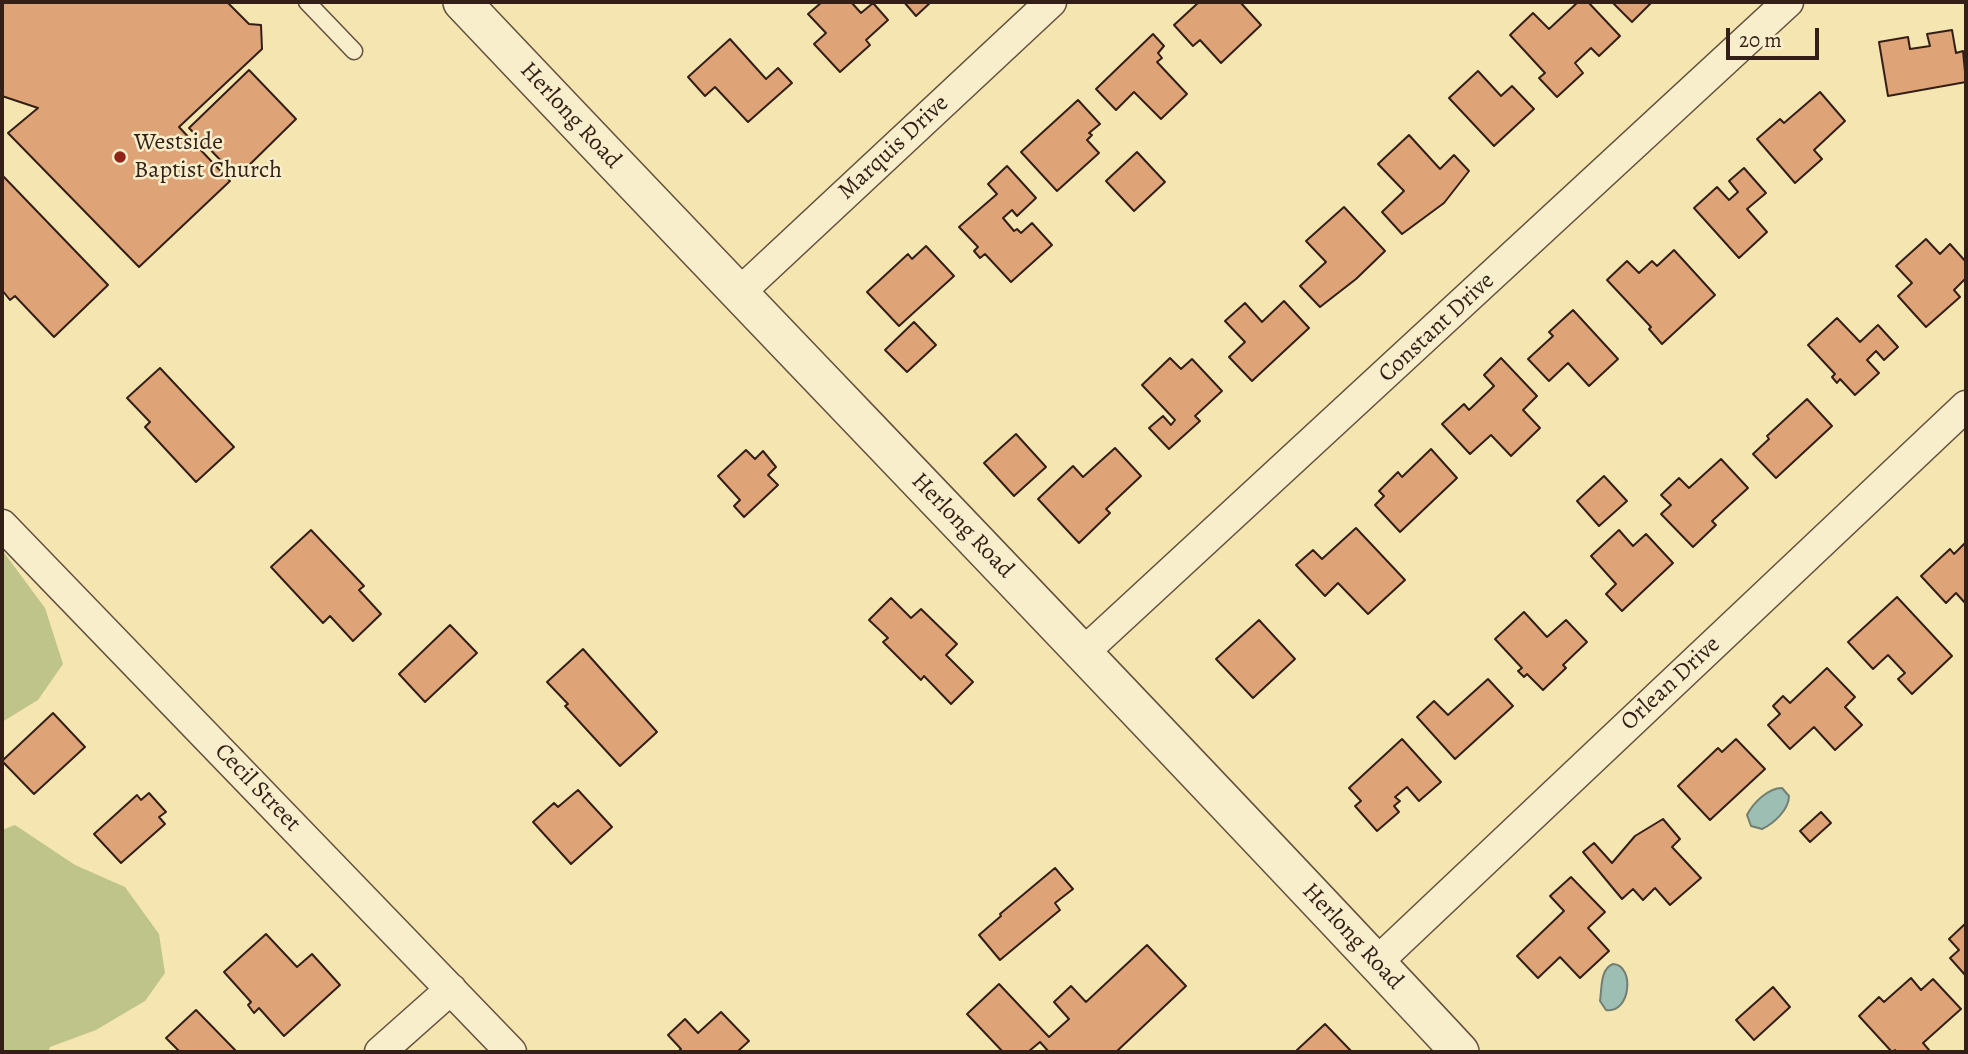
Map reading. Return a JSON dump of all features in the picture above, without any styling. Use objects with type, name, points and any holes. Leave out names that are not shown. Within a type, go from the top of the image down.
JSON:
[{"type":"street","name":"Herlong Road","points":[[462,2],[738,294],[1084,652],[1460,1052]]},
{"type":"street","name":"Marquis Drive","points":[[738,294],[1051,2]]},
{"type":"street","name":"Constant Drive","points":[[1084,652],[1788,2]]},
{"type":"street","name":"Orlean Drive","points":[[1376,963],[1966,406]]},
{"type":"street","name":"Cecil Street","points":[[2,524],[511,1052]]},
{"type":"street","points":[[380,1052],[451,989]]},
{"type":"lane","points":[[307,2],[354,51]]},
{"type":"green space","points":[[2,550],[45,608],[63,664],[38,700],[2,722]]},
{"type":"green space","points":[[15,825],[75,865],[125,887],[159,934],[165,973],[145,1001],[96,1030],[50,1047],[48,1052],[2,1052],[2,830]]},
{"type":"water","points":[[1782,788],[1789,796],[1780,816],[1762,829],[1751,826],[1747,815],[1753,806],[1766,793]]},
{"type":"water","points":[[1613,964],[1620,966],[1625,972],[1627,989],[1621,1005],[1606,1010],[1600,1001],[1602,979]]},
{"type":"building","name":"Westside Baptist Church","points":[[2,2],[227,2],[249,24],[261,25],[262,49],[179,127],[230,181],[139,267],[8,133],[38,108],[2,96]]},
{"type":"building","points":[[822,2],[851,2],[861,13],[873,3],[888,20],[866,40],[870,45],[840,72],[814,44],[826,33],[808,14]]},
{"type":"building","points":[[904,2],[931,2],[916,16]]},
{"type":"building","points":[[1199,2],[1240,2],[1261,25],[1221,63],[1200,40],[1193,46],[1174,25]]},
{"type":"building","points":[[1578,2],[1588,2],[1620,36],[1599,56],[1591,48],[1575,63],[1583,73],[1557,97],[1539,78],[1545,73],[1510,35],[1533,13],[1549,29]]},
{"type":"building","points":[[1612,2],[1652,2],[1632,22]]},
{"type":"building","points":[[1952,30],[1956,53],[1963,51],[1966,82],[1888,96],[1879,42],[1908,37],[1910,49],[1930,46],[1927,34]]},
{"type":"building","points":[[1153,34],[1164,46],[1158,53],[1162,58],[1157,62],[1187,94],[1161,119],[1134,92],[1116,110],[1096,89]]},
{"type":"building","points":[[730,39],[766,79],[778,68],[792,83],[748,122],[715,87],[705,96],[688,77]]},
{"type":"building","points":[[249,70],[296,119],[237,177],[189,128]]},
{"type":"building","points":[[1478,71],[1501,96],[1512,86],[1534,109],[1494,146],[1449,98]]},
{"type":"building","points":[[1820,92],[1845,121],[1814,150],[1822,159],[1795,183],[1757,139],[1780,119],[1784,123]]},
{"type":"building","points":[[1078,100],[1100,124],[1089,133],[1092,135],[1087,140],[1099,153],[1057,191],[1021,152]]},
{"type":"building","points":[[1409,135],[1440,169],[1454,155],[1469,171],[1444,203],[1402,234],[1382,212],[1404,191],[1378,164]]},
{"type":"building","points":[[1137,152],[1165,182],[1134,211],[1106,181]]},
{"type":"building","points":[[1007,166],[1036,198],[1017,216],[1012,210],[1003,218],[1014,231],[1017,229],[1021,233],[1032,223],[1052,245],[1011,282],[985,254],[980,258],[974,251],[978,247],[959,227],[997,194],[988,184]]},
{"type":"building","points":[[1744,168],[1766,193],[1747,209],[1767,232],[1739,258],[1694,208],[1717,187],[1729,200],[1738,192],[1729,181]]},
{"type":"building","points":[[2,175],[108,285],[54,337],[15,296],[10,300],[2,290]]},
{"type":"building","points":[[1344,207],[1385,251],[1356,279],[1320,307],[1300,286],[1326,262],[1306,241]]},
{"type":"building","points":[[1926,239],[1940,254],[1950,244],[1966,262],[1966,278],[1954,290],[1960,297],[1926,327],[1898,296],[1912,283],[1896,266]]},
{"type":"building","points":[[926,246],[954,276],[899,326],[867,292],[908,254],[912,259]]},
{"type":"building","points":[[1674,250],[1715,295],[1662,344],[1649,329],[1651,327],[1607,280],[1627,261],[1639,273],[1652,261],[1657,266]]},
{"type":"building","points":[[1284,301],[1309,328],[1252,381],[1229,357],[1245,342],[1225,321],[1245,303],[1262,322]]},
{"type":"building","points":[[1573,310],[1618,359],[1589,386],[1568,363],[1549,381],[1528,359],[1553,336],[1549,332]]},
{"type":"building","points":[[1837,318],[1860,342],[1878,325],[1898,347],[1884,360],[1876,351],[1867,360],[1879,373],[1855,395],[1840,379],[1837,383],[1832,377],[1835,374],[1808,345]]},
{"type":"building","points":[[914,322],[936,345],[907,372],[885,350]]},
{"type":"building","points":[[1170,358],[1181,369],[1192,359],[1222,391],[1195,416],[1200,421],[1169,449],[1149,428],[1163,416],[1171,425],[1175,420],[1142,385]]},
{"type":"building","points":[[1501,358],[1537,396],[1523,410],[1540,428],[1511,456],[1491,435],[1470,454],[1442,424],[1464,404],[1469,410],[1494,386],[1484,375]]},
{"type":"building","points":[[160,368],[234,447],[196,482],[145,427],[150,422],[127,398]]},
{"type":"building","points":[[1807,399],[1832,426],[1776,478],[1753,454],[1769,439],[1767,436]]},
{"type":"building","points":[[1016,434],[1046,467],[1014,496],[984,463]]},
{"type":"building","points":[[1115,448],[1141,476],[1106,509],[1110,513],[1079,543],[1038,499],[1073,466],[1083,477]]},
{"type":"building","points":[[1431,449],[1457,478],[1400,532],[1375,505],[1384,496],[1379,491],[1398,472],[1402,477]]},
{"type":"building","points":[[746,450],[755,459],[763,451],[776,467],[768,475],[778,485],[744,517],[734,506],[740,500],[718,476]]},
{"type":"building","points":[[1721,459],[1748,488],[1712,521],[1716,525],[1693,547],[1661,514],[1671,505],[1661,495],[1679,478],[1689,488]]},
{"type":"building","points":[[1604,476],[1627,501],[1599,526],[1577,501]]},
{"type":"building","points":[[1356,528],[1405,580],[1368,614],[1338,583],[1325,596],[1296,565],[1313,550],[1322,559]]},
{"type":"building","points":[[311,530],[364,586],[359,590],[381,614],[353,641],[330,616],[323,623],[271,567]]},
{"type":"building","points":[[1619,530],[1633,546],[1646,534],[1673,563],[1622,611],[1606,594],[1616,584],[1591,556]]},
{"type":"building","points":[[1966,542],[1966,604],[1956,593],[1946,603],[1921,576],[1950,549],[1954,554]]},
{"type":"building","points":[[1897,597],[1952,656],[1912,694],[1898,679],[1905,673],[1888,655],[1873,669],[1848,642]]},
{"type":"building","points":[[891,598],[911,618],[921,609],[957,644],[946,655],[973,682],[951,704],[924,676],[921,680],[883,642],[888,638],[869,620]]},
{"type":"building","points":[[1524,612],[1547,637],[1566,620],[1587,642],[1563,665],[1566,668],[1543,690],[1527,674],[1524,677],[1518,671],[1522,668],[1495,639]]},
{"type":"building","points":[[1259,620],[1295,659],[1253,698],[1216,659]]},
{"type":"building","points":[[450,625],[477,653],[425,702],[399,674]]},
{"type":"building","points":[[583,649],[657,732],[620,766],[565,706],[568,704],[547,682]]},
{"type":"building","points":[[1827,668],[1855,697],[1845,707],[1862,725],[1835,750],[1814,727],[1790,749],[1768,725],[1780,714],[1773,706],[1783,696],[1790,703]]},
{"type":"building","points":[[1488,679],[1513,706],[1455,759],[1417,717],[1434,701],[1448,715]]},
{"type":"building","points":[[53,713],[85,747],[34,794],[2,761]]},
{"type":"building","points":[[1402,739],[1441,782],[1419,801],[1407,787],[1395,797],[1400,801],[1394,806],[1399,812],[1377,831],[1355,806],[1361,801],[1349,788]]},
{"type":"building","points":[[1736,739],[1765,769],[1710,820],[1678,786],[1718,748],[1722,752]]},
{"type":"building","points":[[578,790],[612,827],[571,864],[533,822],[554,803],[558,807]]},
{"type":"building","points":[[149,793],[166,812],[159,817],[165,824],[121,863],[94,834],[137,795],[141,800]]},
{"type":"building","points":[[1821,812],[1831,823],[1810,842],[1800,831]]},
{"type":"building","points":[[1663,819],[1680,839],[1672,847],[1701,878],[1670,905],[1655,888],[1643,900],[1633,889],[1622,899],[1583,852],[1594,843],[1612,863],[1635,836]]},
{"type":"building","points":[[1055,868],[1073,889],[1055,903],[1060,910],[1000,960],[979,935]]},
{"type":"building","points":[[1571,877],[1605,912],[1588,928],[1609,951],[1580,978],[1560,957],[1538,978],[1517,956],[1564,911],[1550,896]]},
{"type":"building","points":[[1966,923],[1966,976],[1950,958],[1959,950],[1949,939]]},
{"type":"building","points":[[266,934],[297,967],[312,954],[340,985],[284,1036],[259,1008],[254,1013],[248,1005],[251,1002],[224,972]]},
{"type":"building","points":[[1147,945],[1186,986],[1116,1052],[1049,1052],[1040,1042],[1028,1052],[1003,1052],[967,1014],[999,984],[1049,1037],[1069,1019],[1054,1002],[1071,986],[1086,1002]]},
{"type":"building","points":[[1911,978],[1921,990],[1933,979],[1961,1009],[1923,1043],[1929,1050],[1926,1052],[1892,1052],[1859,1016],[1879,997],[1884,1002]]},
{"type":"building","points":[[1773,987],[1790,1007],[1754,1040],[1736,1020]]},
{"type":"building","points":[[196,1010],[237,1052],[180,1052],[166,1038]]},
{"type":"building","points":[[721,1012],[749,1041],[737,1052],[678,1052],[681,1049],[668,1035],[685,1019],[698,1033]]},
{"type":"building","points":[[1325,1024],[1352,1052],[1297,1050]]},
{"type":"place","name":"Westside Baptist Church","points":[[120,157]]}]
